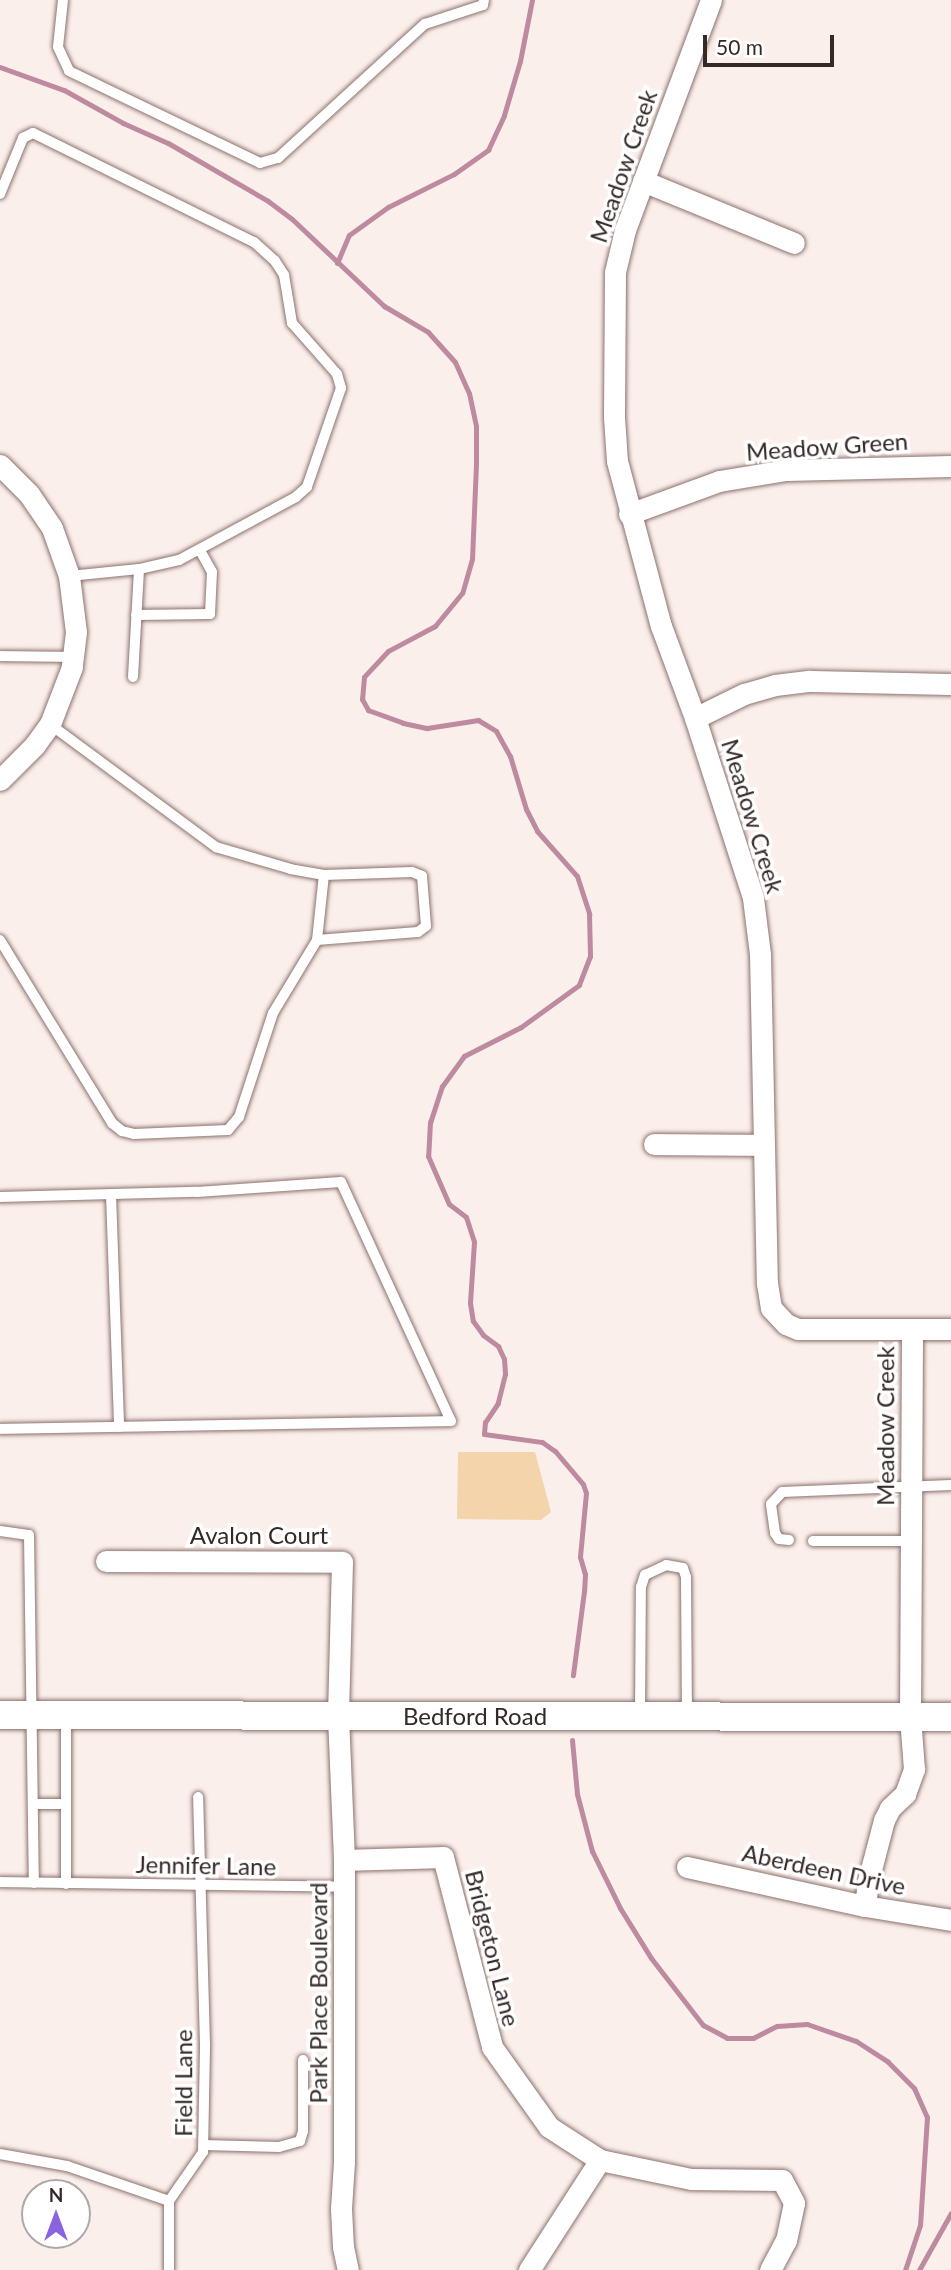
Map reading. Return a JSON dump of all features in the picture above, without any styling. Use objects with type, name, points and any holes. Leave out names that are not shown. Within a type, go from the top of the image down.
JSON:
[{"type":"main road","name":"Bedford Road","points":[[0,1714],[951,1717]]},
{"type":"street","name":"Meadow Creek","points":[[711,0],[625,230],[615,272],[614,418],[617,461],[661,626],[695,718],[753,898],[760,954],[767,1283],[772,1308],[786,1324],[798,1328],[912,1330],[910,1717],[914,1769],[905,1794],[890,1808],[884,1820],[868,1881],[865,1906]]},
{"type":"street","points":[[643,181],[794,243]]},
{"type":"street","points":[[0,465],[29,494],[52,528],[69,576],[76,632],[73,657],[61,701],[50,724],[27,754],[0,780]]},
{"type":"street","name":"Meadow Green","points":[[629,514],[719,481],[786,470],[951,466]]},
{"type":"street","points":[[695,718],[744,694],[775,685],[810,681],[951,684]]},
{"type":"street","points":[[654,1144],[763,1145]]},
{"type":"street","points":[[912,1330],[951,1329]]},
{"type":"street","name":"Avalon Court","points":[[106,1561],[342,1562],[338,1716]]},
{"type":"street","name":"Park Place Boulevard","points":[[338,1716],[344,1860],[344,2162],[341,2209],[342,2246],[348,2270]]},
{"type":"street","name":"Bridgeton Lane","points":[[344,1860],[443,1857],[492,2047],[549,2127],[600,2160],[691,2179],[782,2180],[794,2203],[786,2240],[770,2270]]},
{"type":"street","name":"Aberdeen Drive","points":[[687,1867],[865,1906],[951,1920]]},
{"type":"street","points":[[529,2270],[600,2160]]},
{"type":"lane","points":[[63,0],[58,47],[69,71],[260,163],[278,158],[425,24],[483,5],[484,0]]},
{"type":"lane","points":[[0,194],[23,138],[33,133],[254,242],[275,261],[284,275],[292,323],[337,374],[341,388],[307,487],[296,497],[179,560],[139,569],[69,576]]},
{"type":"lane","points":[[136,615],[210,614],[212,572],[200,550]]},
{"type":"lane","points":[[133,677],[139,569]]},
{"type":"lane","points":[[0,656],[73,657]]},
{"type":"lane","points":[[50,724],[216,847],[291,869],[324,875],[412,872],[422,876],[426,926],[418,932],[317,940]]},
{"type":"lane","points":[[0,940],[112,1123],[122,1132],[228,1130],[239,1117],[273,1013],[317,940],[324,875]]},
{"type":"lane","points":[[0,1197],[197,1192],[341,1182],[452,1421],[0,1429]]},
{"type":"lane","points":[[111,1194],[119,1427]]},
{"type":"lane","points":[[789,1541],[779,1539],[775,1532],[771,1504],[782,1492],[951,1485]]},
{"type":"lane","points":[[0,1531],[29,1535],[34,1883]]},
{"type":"lane","points":[[813,1541],[911,1541]]},
{"type":"lane","points":[[639,1716],[641,1587],[645,1575],[666,1565],[683,1568],[686,1577],[687,1716]]},
{"type":"lane","points":[[65,1715],[66,1884]]},
{"type":"lane","name":"Field Lane","points":[[169,2201],[203,2152],[204,2145],[205,2044],[198,1797]]},
{"type":"lane","points":[[34,1804],[66,1804]]},
{"type":"lane","name":"Jennifer Lane","points":[[0,1882],[344,1887]]},
{"type":"lane","points":[[204,2145],[279,2147],[299,2141],[303,2131],[303,2060]]},
{"type":"lane","points":[[0,2154],[67,2166],[169,2201],[169,2270]]},
{"type":"shaded area","points":[[458,1452],[535,1452],[551,1512],[541,1520],[457,1519]]},
{"type":"waterway","points":[[337,263],[349,235],[388,207],[454,174],[488,150],[504,115],[520,61],[532,0]]},
{"type":"waterway","points":[[0,67],[64,90],[123,123],[168,143],[268,201],[292,219],[384,306],[428,332],[455,362],[469,393],[476,426],[476,464],[472,559],[462,593],[435,626],[388,651],[364,677],[362,699],[368,710],[403,723],[427,728],[478,720],[496,731],[510,756],[526,809],[537,831],[577,876],[589,914],[590,956],[579,985],[521,1027],[464,1056],[442,1086],[430,1122],[428,1156],[449,1204],[466,1217],[474,1242],[470,1303],[473,1321],[483,1335],[498,1346],[504,1359],[505,1374],[498,1403],[485,1422],[484,1434],[542,1442],[555,1451],[583,1484],[586,1493],[580,1557],[585,1574],[584,1591],[573,1675]]},
{"type":"waterway","points":[[572,1740],[577,1794],[592,1851],[620,1908],[651,1958],[703,2025],[727,2038],[753,2038],[777,2026],[807,2024],[856,2041],[888,2062],[914,2088],[927,2117],[920,2225],[905,2270]]},
{"type":"waterway","points":[[919,2270],[951,2213]]}]
